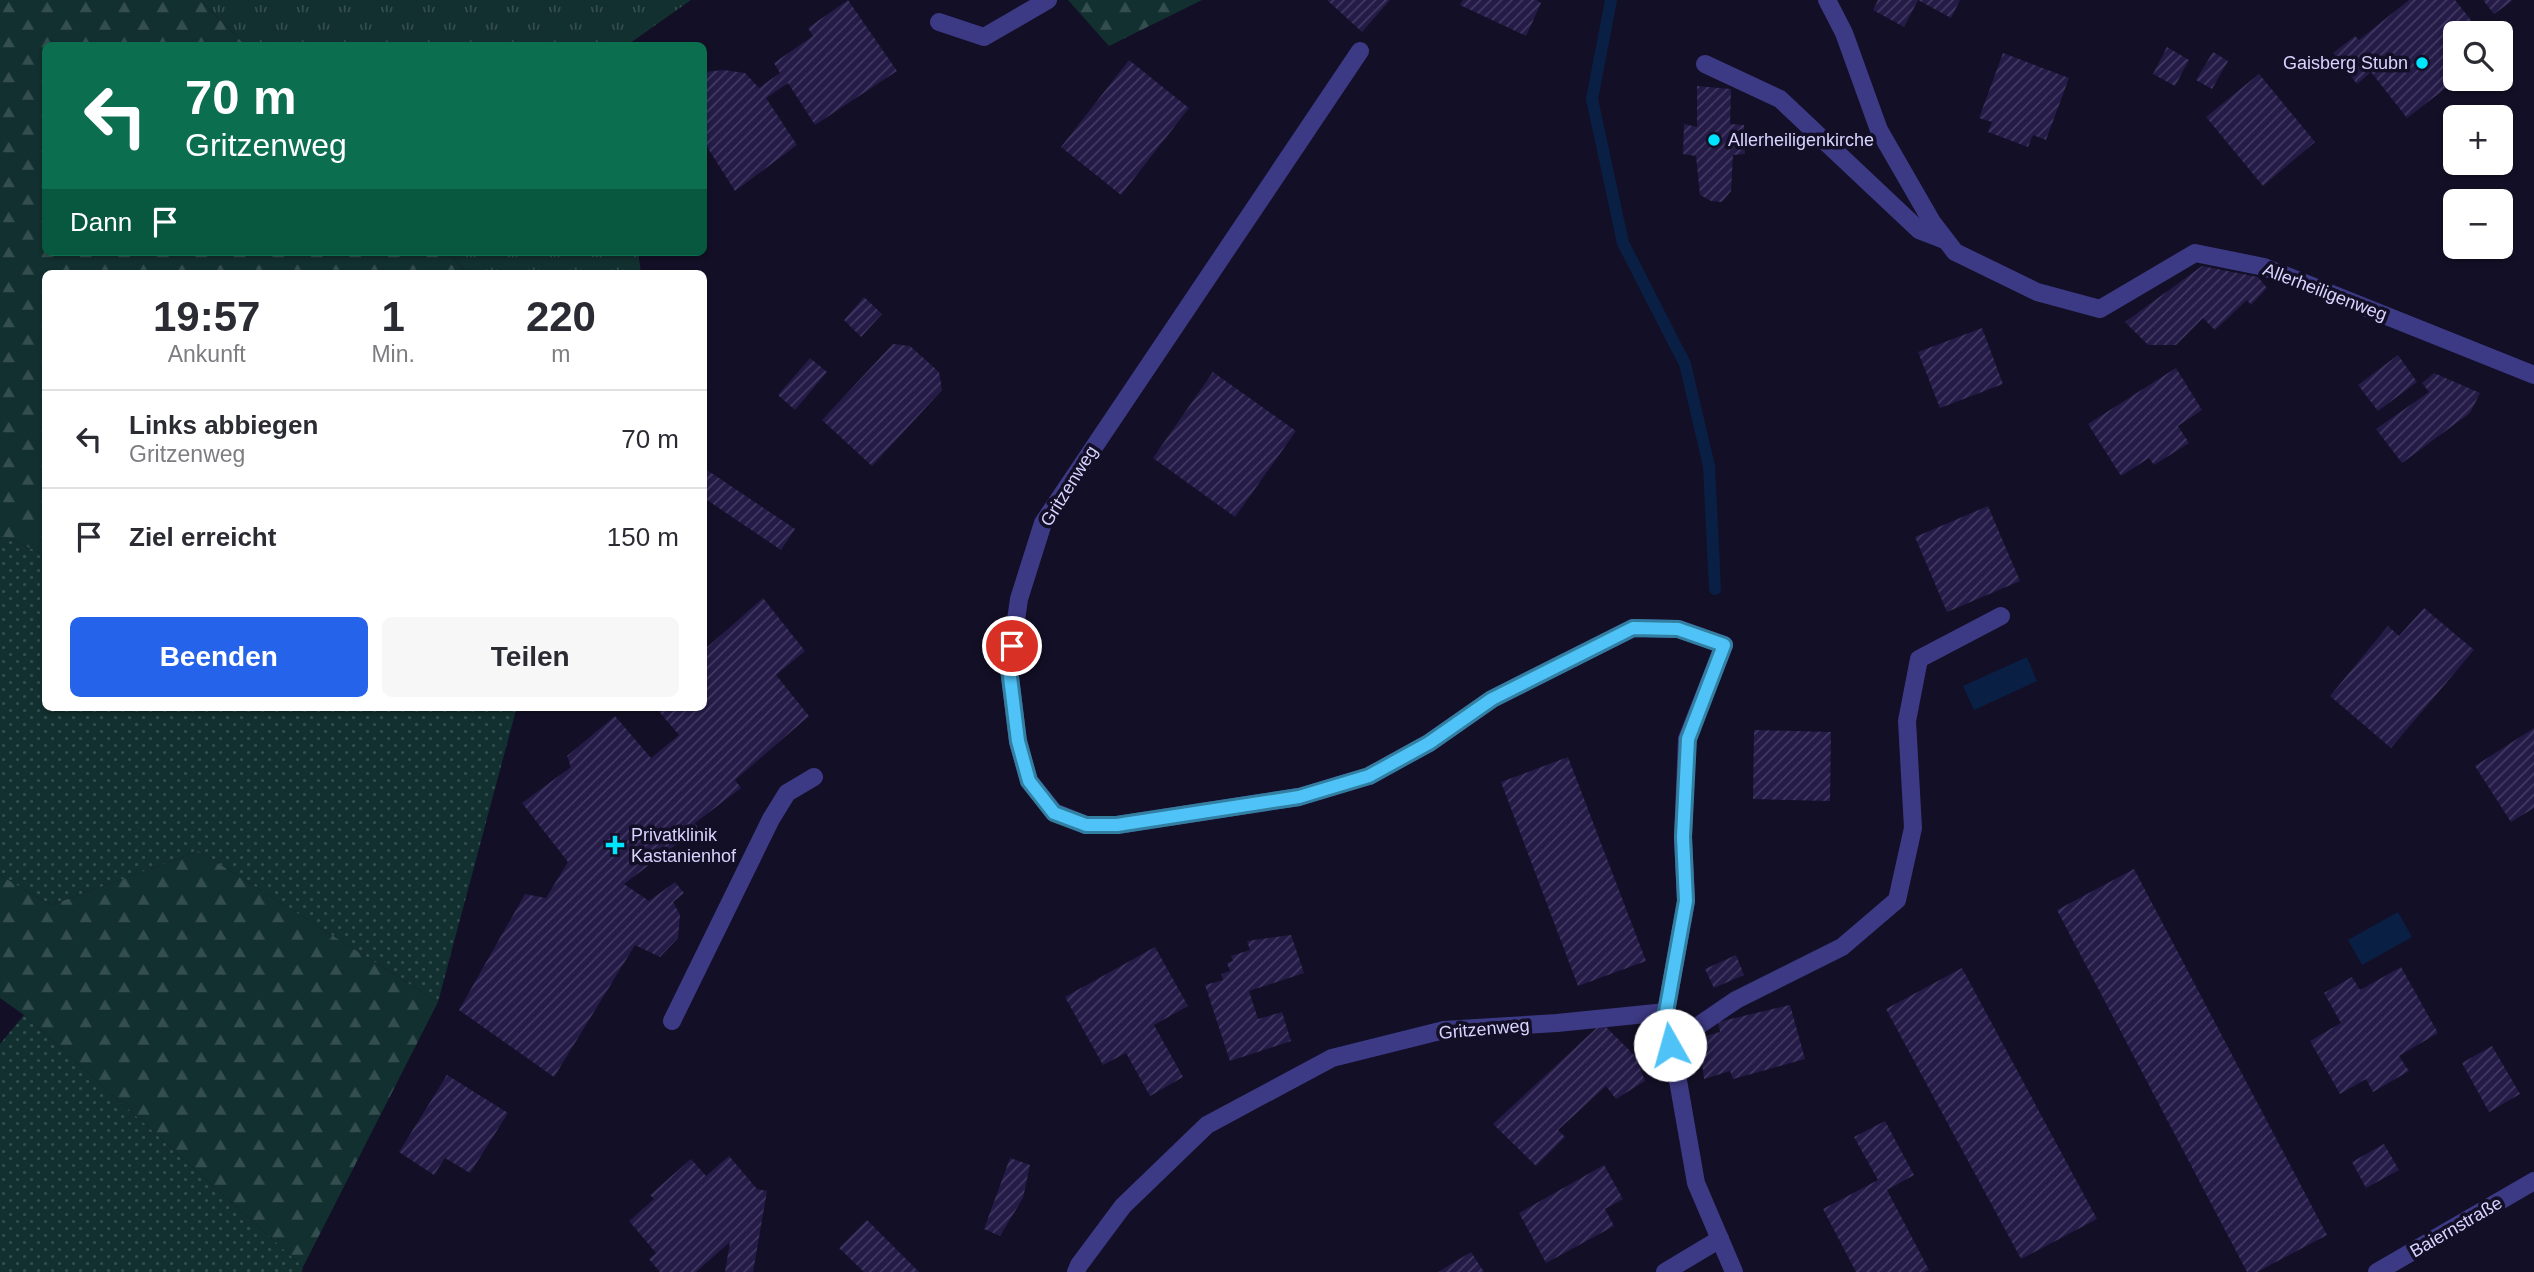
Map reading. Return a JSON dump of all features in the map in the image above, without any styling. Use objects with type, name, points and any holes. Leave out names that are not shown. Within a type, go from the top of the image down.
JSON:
[{"type":"street","points":[[939,22],[984,37],[1048,0]]},
{"type":"street","name":"Allerheiligenweg","points":[[1826,0],[1843,33],[1879,130],[1932,222],[1955,252],[2037,292],[2100,309],[2194,253],[2264,267],[2534,375]]},
{"type":"street","name":"Gritzenweg","points":[[1076,1272],[1123,1206],[1207,1125],[1332,1058],[1444,1030],[1557,1023],[1666,1012],[1686,901],[1683,837],[1688,739],[1724,645],[1678,629],[1633,628],[1492,699],[1429,743],[1369,776],[1299,797],[1117,825],[1086,825],[1054,813],[1029,781],[1018,741],[1009,669],[1019,599],[1043,523],[1360,51]]},
{"type":"street","points":[[1705,64],[1780,99],[1919,230],[1945,240]]},
{"type":"street","points":[[1670,1045],[1736,1000],[1842,947],[1897,900],[1913,828],[1907,721],[1919,659],[2001,616]]},
{"type":"street","points":[[672,1021],[781,801],[786,793],[814,777]]},
{"type":"street","points":[[1666,1012],[1696,1183],[1734,1272]]},
{"type":"street","name":"Baiernstraße","points":[[2378,1272],[2533,1185]]},
{"type":"street","points":[[1665,1272],[1720,1239]]},
{"type":"green space","points":[[0,0],[200,0],[242,42],[42,42],[42,256],[451,256],[465,270],[42,270],[42,554],[0,535]]},
{"type":"green space","points":[[200,0],[691,0],[632,42],[242,42]]},
{"type":"green space","points":[[1068,0],[1202,0],[1109,46]]},
{"type":"green space","points":[[451,256],[639,256],[641,270],[465,270]]},
{"type":"green space","points":[[0,535],[42,554],[42,711],[516,711],[438,1002],[199,851],[51,905],[0,875]]},
{"type":"green space","points":[[199,851],[438,1002],[303,1267],[24,1015],[0,998],[0,875],[51,905]]},
{"type":"green space","points":[[24,1015],[303,1267],[302,1272],[0,1272],[0,1044]]},
{"type":"water","points":[[2027,657],[2037,681],[1974,710],[1963,686]]},
{"type":"water","points":[[2398,912],[2412,937],[2362,965],[2348,940]]},
{"type":"building","points":[[848,0],[897,71],[815,125],[788,83],[766,98],[797,145],[735,191],[707,147],[707,72],[724,70],[745,73],[759,88],[780,73],[774,63],[813,36],[808,28]]},
{"type":"building","points":[[1327,0],[1390,0],[1362,32]]},
{"type":"building","points":[[1463,0],[1536,0],[1541,3],[1526,36],[1460,5]]},
{"type":"building","points":[[1878,0],[1918,0],[1904,27],[1873,10]]},
{"type":"building","points":[[1918,0],[1960,0],[1951,18]]},
{"type":"building","points":[[2409,0],[2455,0],[2472,21],[2443,21],[2443,90],[2407,118],[2371,72],[2357,84],[2333,53],[2355,36],[2359,40]]},
{"type":"building","points":[[2483,0],[2513,0],[2494,14]]},
{"type":"building","points":[[2167,47],[2189,60],[2175,86],[2153,74]]},
{"type":"building","points":[[2213,52],[2228,61],[2212,89],[2196,80]]},
{"type":"building","points":[[2003,53],[2069,78],[2046,140],[2033,135],[2028,147],[1988,132],[1992,122],[1979,118]]},
{"type":"building","points":[[1129,60],[1189,108],[1121,195],[1061,147]]},
{"type":"building","points":[[2259,74],[2315,142],[2263,186],[2206,117]]},
{"type":"building","name":"Allerheiligenkirche","points":[[1697,86],[1731,89],[1730,124],[1744,125],[1745,154],[1733,155],[1731,191],[1722,202],[1711,201],[1700,195],[1696,156],[1683,154],[1684,124],[1697,127]]},
{"type":"building","points":[[2202,266],[2258,277],[2267,288],[2251,305],[2247,300],[2215,330],[2203,318],[2176,345],[2148,345],[2125,322]]},
{"type":"building","points":[[864,297],[882,314],[861,337],[844,320]]},
{"type":"building","points":[[1982,328],[2003,384],[1940,408],[1918,352]]},
{"type":"building","points":[[893,344],[910,346],[939,372],[942,390],[872,466],[822,420]]},
{"type":"building","points":[[2398,355],[2417,382],[2378,411],[2358,385]]},
{"type":"building","points":[[810,358],[827,372],[795,410],[778,395]]},
{"type":"building","points":[[2176,368],[2202,410],[2178,426],[2189,443],[2154,465],[2149,458],[2121,476],[2088,424]]},
{"type":"building","points":[[1213,372],[1296,431],[1235,517],[1153,458]]},
{"type":"building","points":[[2434,373],[2480,393],[2470,413],[2402,463],[2376,429],[2429,392],[2422,383]]},
{"type":"building","points":[[707,470],[795,529],[781,550],[707,500]]},
{"type":"building","points":[[1988,506],[2020,581],[1947,612],[1915,537]]},
{"type":"building","name":"Privatklinik Kastanienhof","points":[[763,598],[805,651],[776,675],[809,716],[735,780],[741,788],[695,823],[698,828],[624,884],[649,901],[675,882],[684,893],[673,902],[680,915],[678,938],[660,957],[635,945],[554,1077],[459,1010],[525,894],[546,898],[568,862],[522,803],[571,767],[567,756],[615,716],[651,758],[679,735],[658,711],[707,711],[707,647]]},
{"type":"building","points":[[2424,608],[2474,650],[2391,748],[2330,696],[2388,626],[2399,636]]},
{"type":"building","points":[[2534,728],[2534,808],[2511,822],[2475,766]]},
{"type":"building","points":[[1754,730],[1831,732],[1830,801],[1753,799]]},
{"type":"building","points":[[1568,757],[1646,961],[1578,986],[1501,782]]},
{"type":"building","points":[[2134,869],[2327,1235],[2257,1272],[2247,1272],[2057,910]]},
{"type":"building","points":[[1291,935],[1304,973],[1249,991],[1258,1019],[1282,1012],[1291,1041],[1230,1061],[1205,985],[1223,980],[1221,974],[1230,971],[1227,963],[1233,961],[1231,956],[1250,950],[1247,941]]},
{"type":"building","points":[[1155,947],[1188,1006],[1154,1025],[1183,1077],[1150,1096],[1126,1053],[1103,1065],[1065,997]]},
{"type":"building","points":[[1736,955],[1744,975],[1714,988],[1705,969]]},
{"type":"building","points":[[2401,967],[2438,1033],[2399,1056],[2409,1071],[2373,1092],[2366,1079],[2340,1094],[2310,1041],[2341,1023],[2324,993],[2352,977],[2360,990]]},
{"type":"building","points":[[1962,968],[2097,1219],[2021,1259],[1886,1009]]},
{"type":"building","points":[[1790,1005],[1805,1059],[1733,1079],[1730,1071],[1704,1079],[1699,1038],[1720,1032],[1718,1022]]},
{"type":"building","points":[[1602,1023],[1636,1057],[1645,1081],[1616,1099],[1606,1086],[1558,1130],[1565,1137],[1536,1166],[1493,1124]]},
{"type":"building","points":[[2492,1046],[2520,1094],[2489,1112],[2462,1063]]},
{"type":"building","points":[[447,1075],[508,1113],[470,1173],[445,1158],[434,1175],[399,1152]]},
{"type":"building","points":[[1885,1121],[1914,1175],[1887,1190],[1929,1270],[1925,1272],[1856,1272],[1823,1209],[1878,1180],[1854,1137]]},
{"type":"building","points":[[2384,1144],[2399,1170],[2366,1188],[2352,1162]]},
{"type":"building","points":[[729,1156],[757,1189],[767,1191],[753,1272],[725,1272],[730,1242],[696,1272],[660,1272],[649,1259],[656,1253],[629,1221],[654,1199],[650,1195],[691,1159],[706,1176]]},
{"type":"building","points":[[1010,1158],[1030,1165],[1023,1198],[1000,1236],[984,1229]]},
{"type":"building","points":[[1604,1165],[1623,1199],[1605,1209],[1614,1226],[1546,1263],[1519,1213]]},
{"type":"building","points":[[867,1220],[919,1272],[864,1272],[839,1248]]},
{"type":"building","points":[[1471,1252],[1484,1272],[1438,1272]]},
{"type":"waterway","points":[[1611,0],[1592,99],[1623,243],[1685,364],[1709,466],[1715,589]]},
{"type":"place","name":"Gaisberg Stubn","points":[[2422,63]]},
{"type":"place","name":"Allerheiligenkirche","points":[[1714,140]]},
{"type":"place","name":"Privatklinik Kastanienhof","points":[[615,845]]},
{"type":"route","points":[[1012,646],[1009,669],[1018,741],[1029,781],[1054,813],[1086,825],[1117,825],[1299,797],[1369,776],[1429,743],[1492,699],[1633,628],[1678,629],[1724,645],[1688,739],[1683,837],[1686,901],[1666,1012],[1670,1045]]}]
